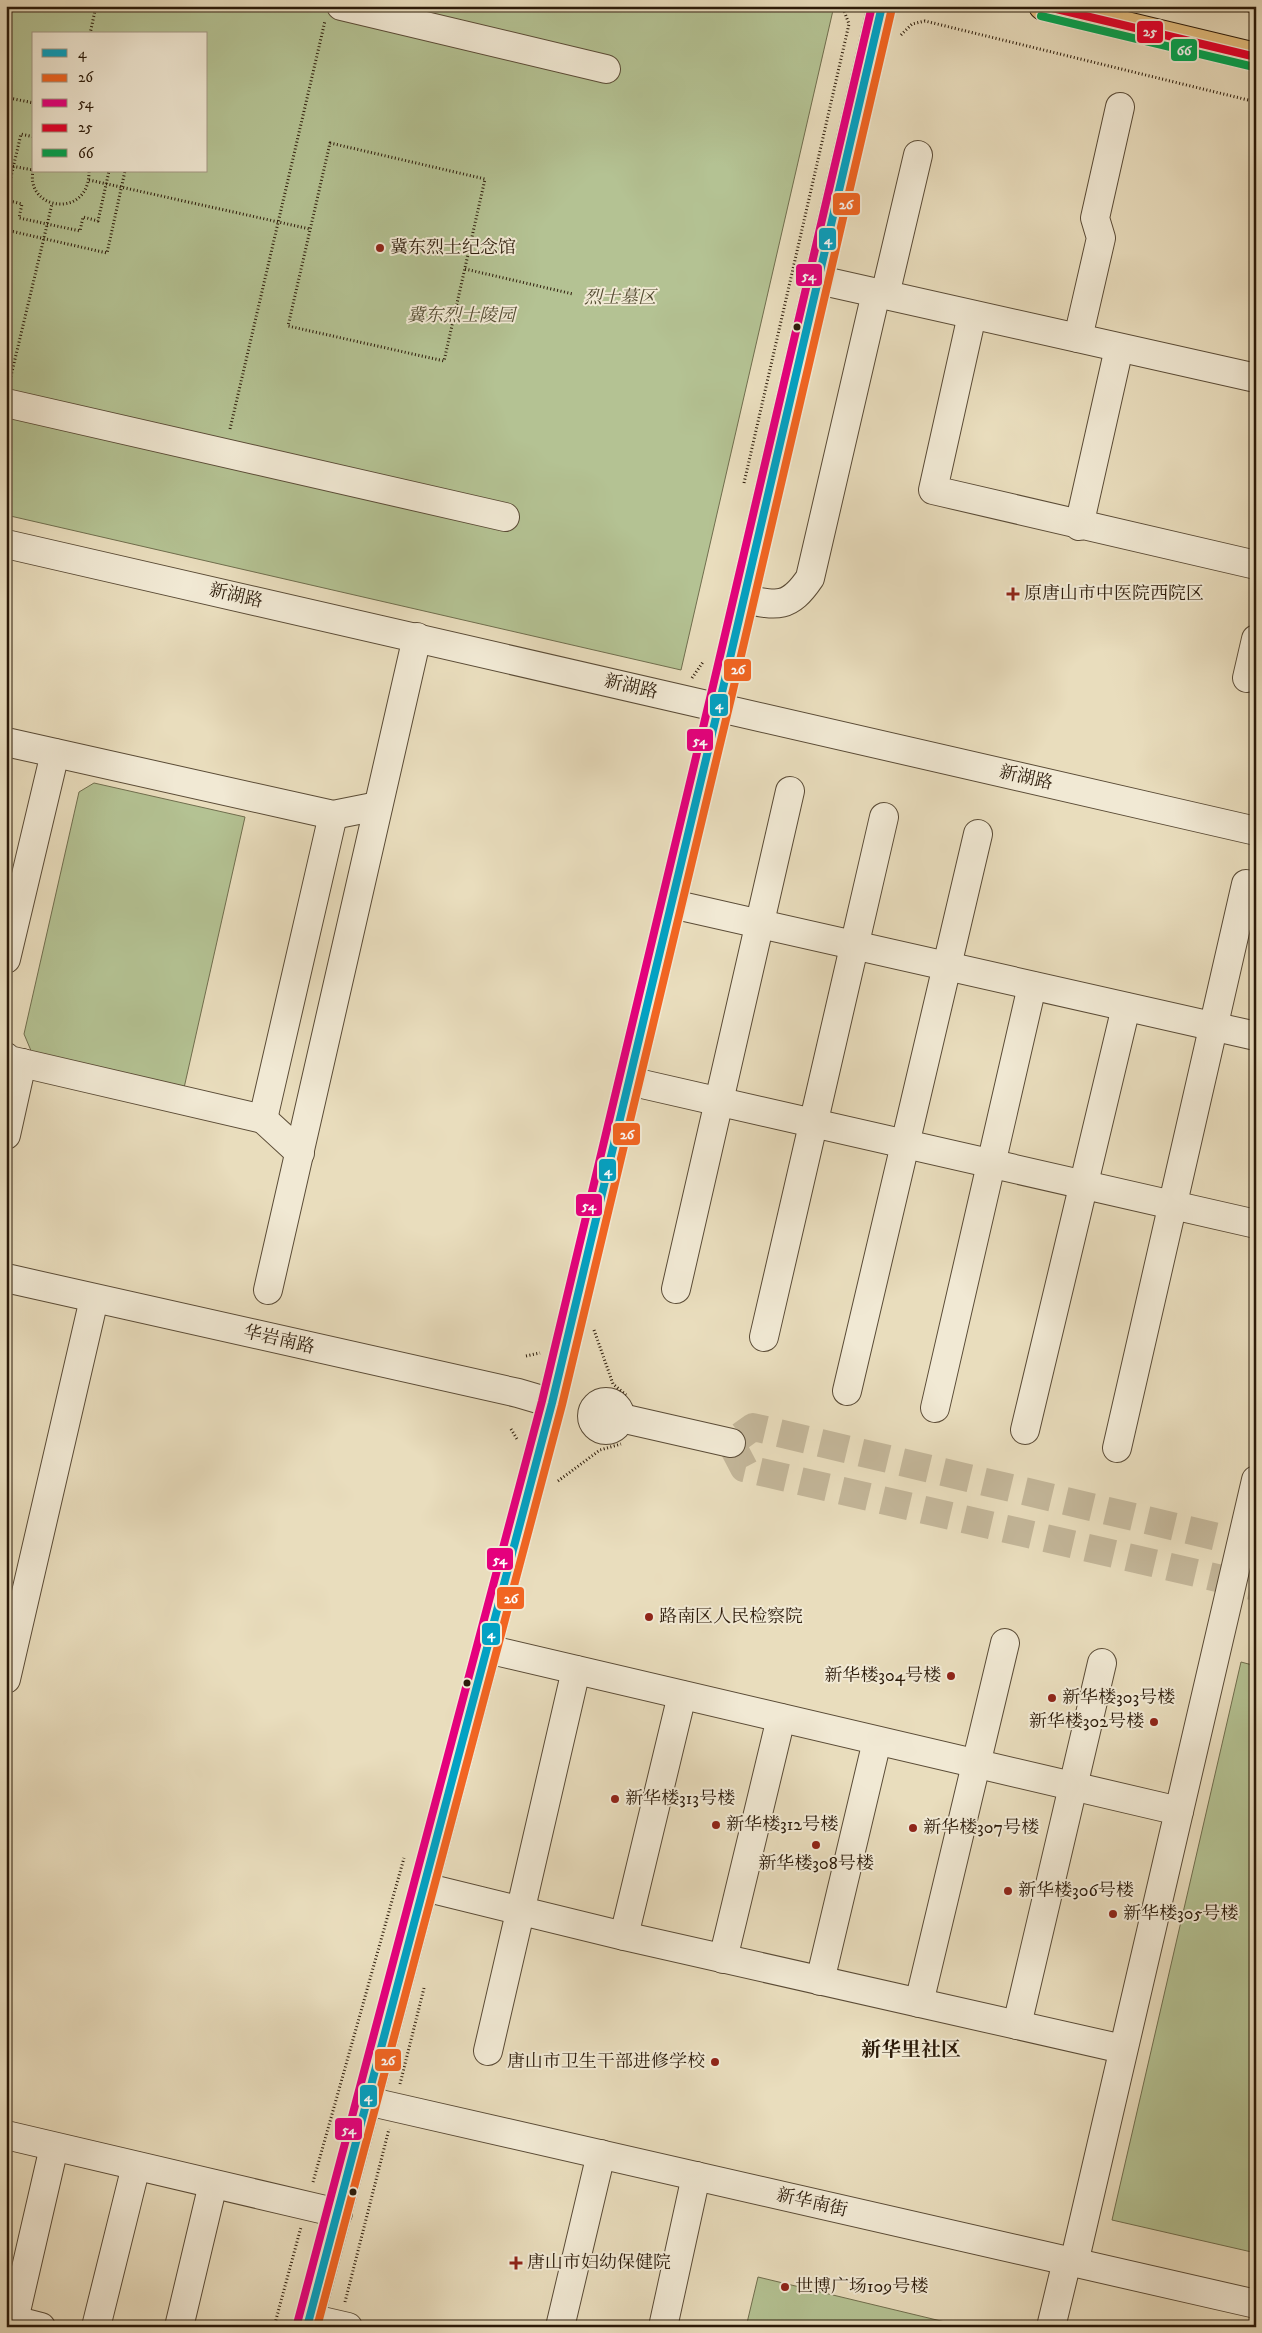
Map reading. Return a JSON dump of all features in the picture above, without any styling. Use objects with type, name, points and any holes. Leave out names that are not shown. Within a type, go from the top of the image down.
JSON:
[{"type":"main road","points":[[1043,6],[1256,56]]},
{"type":"street","points":[[348,2327],[308,2322],[487,1649],[573,1408],[629,1081],[744,599],[882,6]]},
{"type":"street","points":[[334,11],[606,69]]},
{"type":"street","points":[[1078,338],[1101,238],[1095,218],[1120,107]]},
{"type":"street","points":[[744,599],[772,605],[786,602],[800,593],[810,578],[880,294],[918,155]]},
{"type":"street","points":[[819,280],[1256,378]]},
{"type":"street","points":[[972,315],[933,490],[1079,526],[1256,565]]},
{"type":"street","points":[[1079,526],[1119,348]]},
{"type":"street","points":[[7,395],[225,453],[505,517]]},
{"type":"street","name":"新湖路","points":[[6,544],[1256,831]]},
{"type":"street","points":[[268,1290],[417,637]]},
{"type":"street","points":[[1247,678],[1256,639]]},
{"type":"street","points":[[6,742],[332,815],[378,806]]},
{"type":"street","points":[[6,960],[56,753]]},
{"type":"street","points":[[676,1289],[790,791]]},
{"type":"street","points":[[263,1119],[332,815]]},
{"type":"street","points":[[764,1337],[884,817]]},
{"type":"street","points":[[847,1391],[978,834]]},
{"type":"street","points":[[1117,1448],[1246,884]]},
{"type":"street","points":[[672,904],[1256,1036]]},
{"type":"street","points":[[935,1408],[1032,986]]},
{"type":"street","points":[[1025,1430],[1126,1007]]},
{"type":"street","points":[[6,1135],[14,1060],[263,1119],[300,1153]]},
{"type":"street","points":[[629,1081],[1256,1224]]},
{"type":"street","name":"华岩南路","points":[[6,1278],[518,1393],[573,1408]]},
{"type":"street","points":[[6,1679],[94,1299]]},
{"type":"street","points":[[573,1408],[604,1430],[613,1429],[626,1419],[731,1443]]},
{"type":"street","points":[[1051,2327],[1070,2262],[1123,2049],[1256,1480]]},
{"type":"street","points":[[919,2003],[1005,1643]]},
{"type":"street","points":[[487,1649],[1179,1811]]},
{"type":"street","points":[[1017,2025],[1102,1663]]},
{"type":"street","points":[[488,2051],[576,1670]]},
{"type":"street","points":[[624,1936],[682,1694]]},
{"type":"street","points":[[723,1959],[781,1718]]},
{"type":"street","points":[[820,1980],[877,1741]]},
{"type":"street","points":[[424,1887],[723,1959],[1123,2049]]},
{"type":"street","name":"新华南街","points":[[367,2101],[1256,2304]]},
{"type":"street","points":[[6,2135],[338,2213]]},
{"type":"street","points":[[41,2327],[10,2319],[54,2147]]},
{"type":"street","points":[[560,2327],[601,2154]]},
{"type":"street","points":[[96,2327],[136,2166]]},
{"type":"street","points":[[663,2327],[696,2176]]},
{"type":"street","points":[[179,2327],[213,2184]]},
{"type":"path","points":[[90,32],[96,6]]},
{"type":"path","points":[[742,489],[849,24],[843,8],[840,6]]},
{"type":"path","points":[[1224,6],[1256,14]]},
{"type":"path","points":[[225,453],[278,222],[334,11]]},
{"type":"path","points":[[912,24],[925,21],[1256,102]]},
{"type":"path","points":[[6,111],[9,98],[32,103]]},
{"type":"path","points":[[32,136],[21,134],[6,199],[22,204],[19,218],[80,232],[83,217],[98,220],[109,172]]},
{"type":"path","points":[[330,143],[486,179],[465,269],[444,361],[288,326],[330,143]]},
{"type":"path","points":[[6,165],[32,169]]},
{"type":"path","points":[[33,172],[32,179],[38,194],[52,204],[67,204],[80,198],[89,180],[89,172]]},
{"type":"path","points":[[6,230],[107,253],[125,172]]},
{"type":"path","points":[[89,180],[310,230]]},
{"type":"path","points":[[7,395],[52,204]]},
{"type":"path","points":[[465,269],[574,294]]},
{"type":"path","points":[[691,680],[703,663],[705,653]]},
{"type":"path","points":[[558,1481],[600,1450],[626,1419],[594,1328]]},
{"type":"path","points":[[511,1429],[520,1445]]},
{"type":"path","points":[[274,2327],[405,1854]]},
{"type":"green space","name":"冀东烈士陵园","points":[[6,6],[834,6],[681,670],[6,515]]},
{"type":"green space","points":[[94,783],[245,817],[184,1088],[32,1053],[24,1034],[79,792]]},
{"type":"green space","points":[[1241,1662],[1256,1666],[1256,2253],[1112,2220]]},
{"type":"green space","points":[[758,2277],[966,2327],[746,2327]]},
{"type":"tunnel","points":[[1256,1546],[753,1427],[731,1443],[744,1468],[1256,1587]]},
{"type":"transit line","name":"54","points":[[297,2324],[542,1401],[713,686],[872,6]]},
{"type":"transit line","name":"4","points":[[307,2327],[552,1403],[723,688],[882,6]]},
{"type":"transit line","name":"25","points":[[1044,6],[1256,57]]},
{"type":"transit line","name":"26","points":[[317,2327],[562,1405],[733,690],[892,8]]},
{"type":"transit line","name":"66","points":[[1041,16],[1254,67]]},
{"type":"place","name":"冀东烈士纪念馆","points":[[380,248]]},
{"type":"place","name":"原唐山市中医院西院区","points":[[1013,594]]},
{"type":"place","name":"路南区人民检察院","points":[[649,1617]]},
{"type":"place","name":"新华楼304号楼","points":[[951,1676]]},
{"type":"place","name":"新华楼303号楼","points":[[1052,1698]]},
{"type":"place","name":"新华楼302号楼","points":[[1154,1722]]},
{"type":"place","name":"新华楼313号楼","points":[[615,1799]]},
{"type":"place","name":"新华楼312号楼","points":[[716,1825]]},
{"type":"place","name":"新华楼307号楼","points":[[913,1828]]},
{"type":"place","name":"新华楼308号楼","points":[[816,1845]]},
{"type":"place","name":"新华楼306号楼","points":[[1008,1891]]},
{"type":"place","name":"新华楼305号楼","points":[[1113,1914]]},
{"type":"place","name":"唐山市卫生干部进修学校","points":[[715,2062]]},
{"type":"place","name":"唐山市妇幼保健院","points":[[516,2263]]},
{"type":"place","name":"世博广场109号楼","points":[[785,2287]]},
{"type":"district","name":"新华里社区","points":[[911,2050]]},
{"type":"park label","name":"烈士墓区","points":[[620,298]]}]
